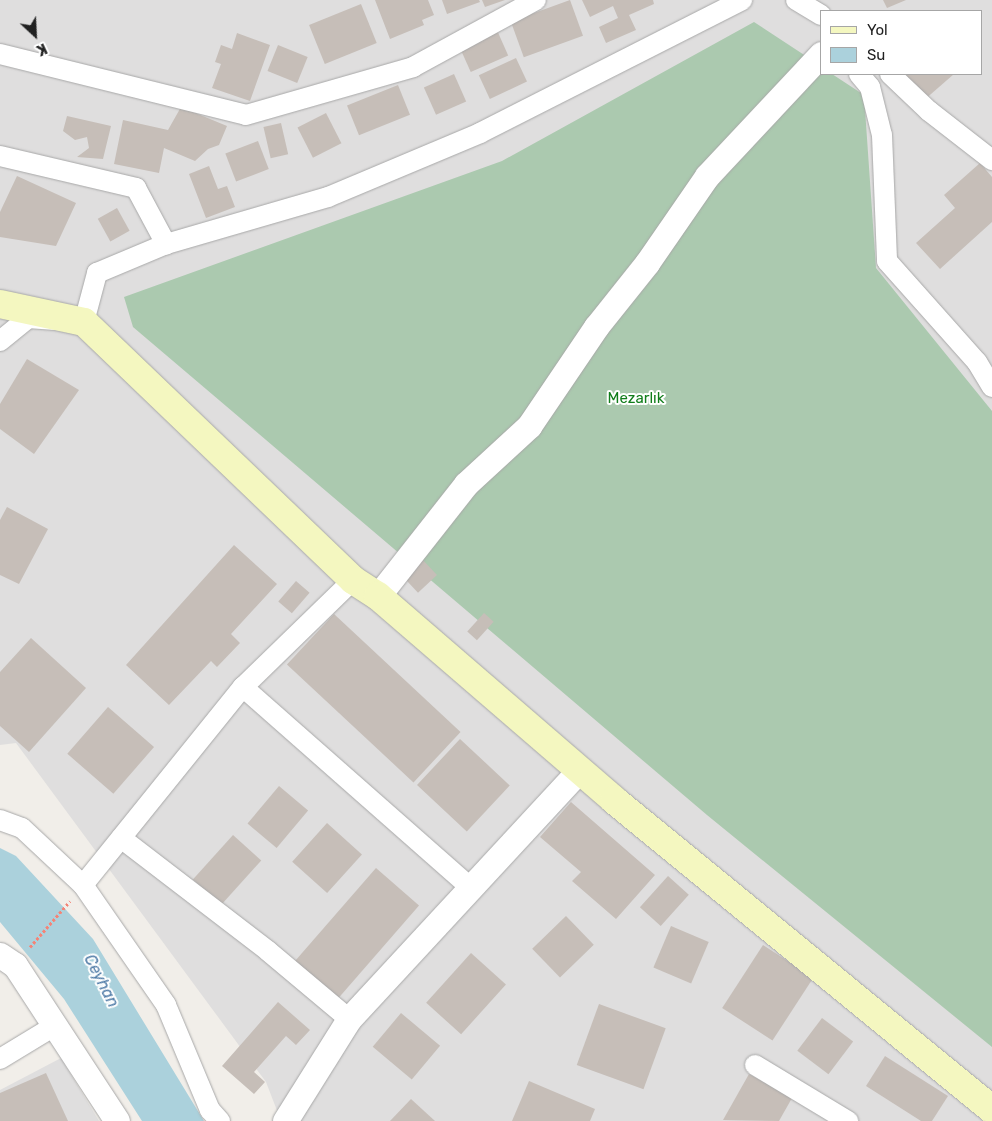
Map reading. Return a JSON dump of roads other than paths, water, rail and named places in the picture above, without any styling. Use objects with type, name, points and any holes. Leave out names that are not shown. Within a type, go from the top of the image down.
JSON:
[{"type":"main road","points":[[0,304],[84,322],[353,580],[378,596],[580,770],[992,1110]]},
{"type":"street","points":[[0,54],[246,115],[413,67],[536,0]]},
{"type":"street","points":[[0,341],[28,318],[84,322],[97,273],[166,244],[328,197],[480,133],[742,0]]},
{"type":"street","points":[[796,0],[820,14]]},
{"type":"street","points":[[378,596],[466,484],[529,426],[596,327],[647,263],[707,176],[820,55]]},
{"type":"street","points":[[860,75],[870,87],[882,135],[887,262],[978,362],[992,387]]},
{"type":"street","points":[[891,75],[929,111],[992,160]]},
{"type":"street","points":[[0,156],[136,188],[166,244]]},
{"type":"street","points":[[83,885],[243,687],[353,580]]},
{"type":"street","points":[[243,687],[472,889]]},
{"type":"street","points":[[285,1121],[349,1019],[472,889],[580,770]]},
{"type":"street","points":[[0,820],[22,828],[83,885],[166,1005],[210,1110],[220,1121]]},
{"type":"street","points":[[122,838],[268,951],[349,1019]]},
{"type":"street","points":[[7,960],[56,1025],[117,1121]]},
{"type":"street","points":[[0,1059],[56,1025]]},
{"type":"street","points":[[755,1065],[848,1121]]},
{"type":"water","name":"Ceyhan","points":[[0,848],[16,856],[93,939],[204,1121],[142,1121],[64,999],[0,922]]},
{"type":"park label","name":"Mezarlık","points":[[636,399]]}]
